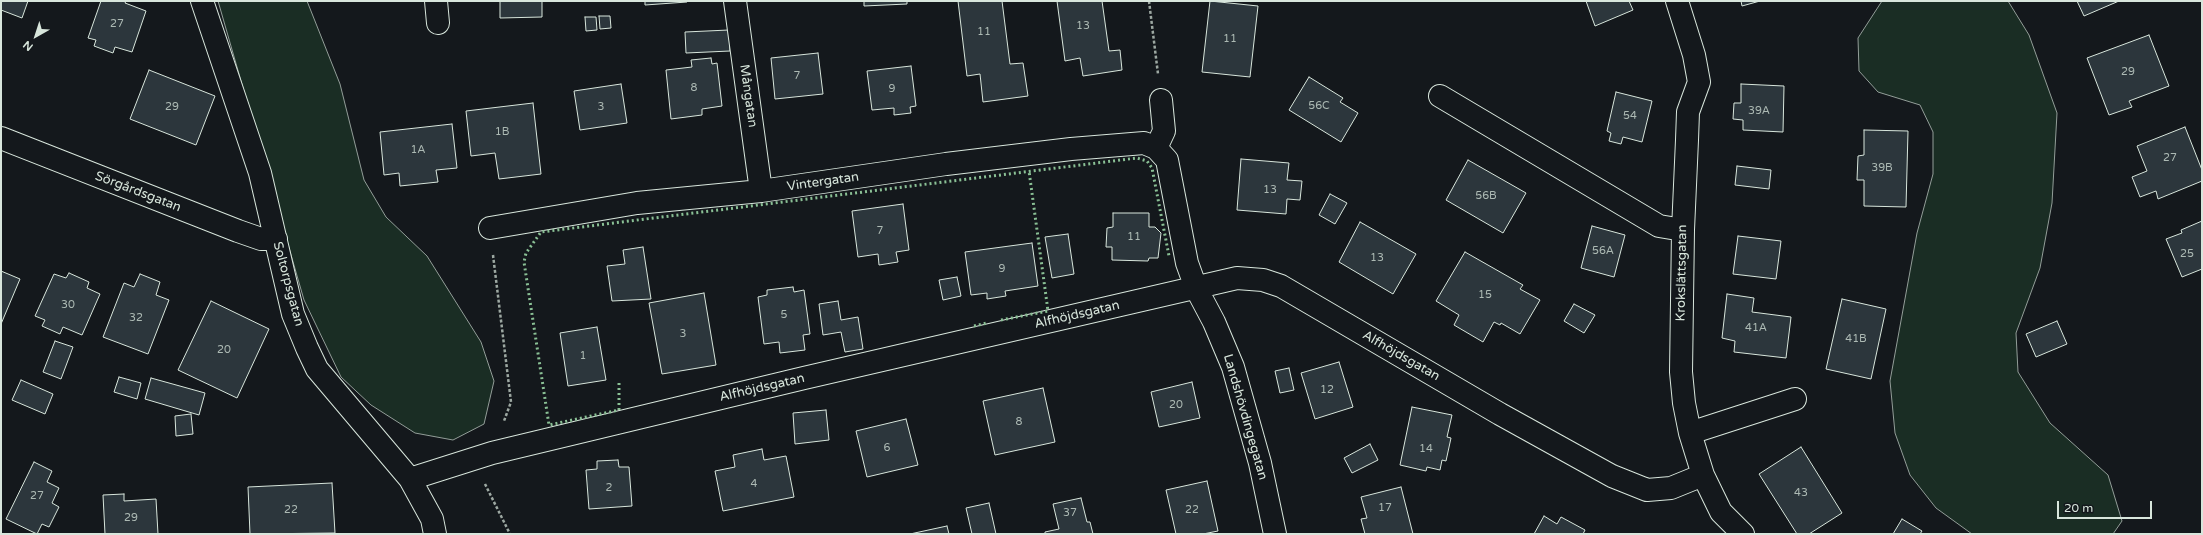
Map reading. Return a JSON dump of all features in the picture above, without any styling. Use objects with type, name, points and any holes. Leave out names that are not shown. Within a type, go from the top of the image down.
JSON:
[{"type":"street","name":"Soltorpsgatan","points":[[202,1],[260,173],[293,314],[317,369],[410,479],[432,519],[435,534]]},
{"type":"street","points":[[436,1],[438,23]]},
{"type":"street","name":"Mångatan","points":[[735,1],[760,191]]},
{"type":"street","name":"Krokslättsgatan","points":[[1677,1],[1694,55],[1699,82],[1688,112],[1683,230],[1681,372],[1684,403],[1690,433],[1703,475],[1721,512],[1743,534]]},
{"type":"street","points":[[1440,96],[1659,226],[1683,230]]},
{"type":"street","points":[[1156,148],[1164,131],[1161,100]]},
{"type":"street","name":"Sörgårdsgatan","points":[[1,138],[238,231],[260,239],[276,239]]},
{"type":"street","name":"Vintergatan","points":[[490,228],[638,202],[760,191],[946,164],[1071,149],[1144,143],[1156,148]]},
{"type":"street","name":"Landshövdingegatan","points":[[1156,148],[1167,160],[1187,263],[1196,288],[1214,322],[1233,367],[1260,463],[1275,534]]},
{"type":"street","name":"Alfhöjdsgatan","points":[[410,479],[492,453],[804,378],[1237,278],[1263,280],[1281,286],[1549,442],[1612,476],[1647,490],[1671,488],[1703,475]]},
{"type":"street","points":[[1690,433],[1795,399]]},
{"type":"path","points":[[1149,1],[1161,100]]},
{"type":"path","points":[[490,228],[511,402],[492,453]]},
{"type":"path","points":[[470,460],[480,474],[510,534]]},
{"type":"green space","points":[[218,1],[307,1],[340,84],[364,180],[386,217],[427,256],[481,342],[494,381],[484,424],[453,440],[415,433],[371,405],[341,377],[304,300]]},
{"type":"green space","points":[[1882,1],[2008,1],[2029,35],[2057,113],[2052,203],[2040,268],[2016,333],[2018,372],[2050,423],[2108,475],[2122,521],[2113,534],[1972,534],[1936,508],[1910,475],[1895,433],[1890,381],[1917,233],[1933,174],[1933,132],[1920,105],[1878,92],[1859,71],[1858,38]]},
{"type":"building","points":[[1,1],[28,1],[22,18],[1,10]]},
{"type":"building","points":[[101,1],[126,1],[125,3],[146,11],[132,52],[115,47],[113,53],[94,46],[96,40],[88,38]]},
{"type":"building","points":[[500,1],[542,1],[542,17],[500,18]]},
{"type":"building","points":[[645,1],[687,1],[687,2],[645,5]]},
{"type":"building","points":[[864,1],[907,1],[907,4],[864,6]]},
{"type":"building","points":[[958,1],[1002,1],[1010,64],[1023,63],[1028,96],[983,102],[980,74],[967,76]]},
{"type":"building","points":[[1057,1],[1102,1],[1109,51],[1120,50],[1122,70],[1083,76],[1080,58],[1065,61]]},
{"type":"building","points":[[1210,1],[1258,6],[1250,77],[1202,72]]},
{"type":"building","points":[[1586,1],[1629,1],[1633,10],[1595,26]]},
{"type":"building","points":[[1741,1],[1760,1],[1742,6]]},
{"type":"building","points":[[2077,1],[2119,1],[2084,16]]},
{"type":"building","points":[[599,16],[610,16],[611,28],[600,29]]},
{"type":"building","points":[[585,17],[596,17],[597,30],[586,31]]},
{"type":"building","points":[[729,30],[730,51],[686,53],[685,32]]},
{"type":"building","points":[[2149,35],[2169,86],[2129,101],[2132,107],[2109,115],[2087,58]]},
{"type":"building","points":[[818,53],[823,94],[775,99],[771,58]]},
{"type":"building","points":[[711,58],[712,64],[717,63],[722,106],[702,109],[702,115],[671,119],[666,70],[692,67],[691,60]]},
{"type":"building","points":[[911,66],[916,106],[910,107],[911,113],[894,115],[894,108],[872,110],[867,71]]},
{"type":"building","points":[[149,70],[215,96],[196,145],[130,119]]},
{"type":"building","points":[[1309,77],[1343,98],[1340,102],[1358,113],[1341,142],[1289,110]]},
{"type":"building","points":[[621,84],[627,123],[580,130],[574,91]]},
{"type":"building","points":[[1741,84],[1784,86],[1783,132],[1743,130],[1743,120],[1733,119],[1734,103],[1741,103]]},
{"type":"building","points":[[1616,92],[1652,101],[1642,142],[1623,137],[1621,144],[1609,141],[1611,133],[1607,131]]},
{"type":"building","points":[[533,103],[541,174],[499,179],[495,153],[471,156],[466,111]]},
{"type":"building","points":[[452,124],[457,168],[436,170],[438,182],[400,186],[399,173],[384,175],[380,132]]},
{"type":"building","points":[[2185,127],[2202,170],[2202,181],[2158,199],[2156,191],[2140,197],[2132,177],[2147,171],[2137,146]]},
{"type":"building","points":[[1864,130],[1908,131],[1906,207],[1864,206],[1864,180],[1857,180],[1858,156],[1864,155]]},
{"type":"building","points":[[1241,159],[1289,163],[1287,180],[1302,181],[1300,200],[1287,199],[1286,214],[1237,210]]},
{"type":"building","points":[[1468,160],[1526,193],[1503,233],[1446,200]]},
{"type":"building","points":[[1737,166],[1771,170],[1769,189],[1735,185]]},
{"type":"building","points":[[1330,194],[1347,203],[1335,224],[1319,215]]},
{"type":"building","points":[[903,204],[909,250],[896,252],[898,262],[879,265],[878,254],[858,257],[852,211]]},
{"type":"building","points":[[1113,213],[1149,213],[1149,227],[1155,227],[1161,233],[1158,258],[1149,258],[1148,261],[1112,260],[1112,247],[1106,247],[1107,228],[1113,227]]},
{"type":"building","points":[[2202,221],[2202,269],[2182,277],[2166,239],[2182,233],[2181,230]]},
{"type":"building","points":[[1360,222],[1416,254],[1393,294],[1339,262]]},
{"type":"building","points":[[1592,226],[1625,235],[1614,277],[1581,268]]},
{"type":"building","points":[[1068,234],[1074,274],[1052,278],[1045,237]]},
{"type":"building","points":[[1738,236],[1781,241],[1776,279],[1733,274]]},
{"type":"building","points":[[1032,243],[1038,286],[1005,291],[1006,296],[987,299],[987,293],[971,295],[965,252]]},
{"type":"building","points":[[643,247],[651,299],[612,301],[607,266],[625,264],[623,250]]},
{"type":"building","points":[[1465,252],[1523,285],[1520,289],[1540,300],[1520,334],[1501,323],[1500,325],[1494,322],[1483,342],[1454,325],[1459,315],[1436,301]]},
{"type":"building","points":[[1,271],[20,279],[1,324]]},
{"type":"building","points":[[69,273],[89,282],[87,288],[100,294],[82,335],[63,327],[60,334],[42,326],[45,320],[35,316],[54,274],[66,278]]},
{"type":"building","points":[[140,274],[160,282],[156,295],[169,300],[148,354],[103,337],[124,283],[134,287]]},
{"type":"building","points":[[957,277],[961,296],[943,300],[939,280]]},
{"type":"building","points":[[793,287],[794,292],[804,290],[810,334],[803,335],[805,350],[780,353],[779,342],[764,344],[758,297],[767,295],[767,290]]},
{"type":"building","points":[[704,293],[716,365],[662,374],[649,303]]},
{"type":"building","points":[[1727,294],[1754,298],[1752,312],[1791,317],[1786,358],[1734,352],[1735,341],[1722,338]]},
{"type":"building","points":[[1842,299],[1886,309],[1871,379],[1826,369]]},
{"type":"building","points":[[211,301],[269,329],[237,398],[178,370]]},
{"type":"building","points":[[838,301],[841,320],[858,317],[863,349],[845,352],[841,332],[823,335],[819,304]]},
{"type":"building","points":[[1574,304],[1595,315],[1584,333],[1564,321]]},
{"type":"building","points":[[2057,321],[2067,344],[2036,357],[2026,334]]},
{"type":"building","points":[[597,327],[606,380],[568,386],[560,333]]},
{"type":"building","points":[[55,341],[73,347],[61,379],[43,372]]},
{"type":"building","points":[[1339,362],[1353,407],[1315,419],[1301,373]]},
{"type":"building","points":[[1289,368],[1294,390],[1280,393],[1275,371]]},
{"type":"building","points":[[119,377],[141,383],[137,399],[114,392]]},
{"type":"building","points":[[151,378],[205,393],[199,415],[145,399]]},
{"type":"building","points":[[21,380],[53,394],[45,414],[12,400]]},
{"type":"building","points":[[1192,382],[1200,418],[1159,427],[1151,392]]},
{"type":"building","points":[[1043,388],[1055,442],[995,455],[983,401]]},
{"type":"building","points":[[1412,407],[1452,415],[1447,437],[1451,438],[1446,461],[1442,460],[1440,470],[1427,467],[1426,471],[1400,465]]},
{"type":"building","points":[[826,410],[829,440],[795,444],[793,413]]},
{"type":"building","points":[[191,414],[193,434],[176,436],[175,416]]},
{"type":"building","points":[[906,419],[918,465],[867,477],[856,431]]},
{"type":"building","points":[[1370,444],[1378,460],[1352,473],[1344,458]]},
{"type":"building","points":[[1801,447],[1842,513],[1809,534],[1797,534],[1759,474]]},
{"type":"building","points":[[762,449],[764,460],[786,456],[794,497],[723,511],[715,471],[735,467],[733,455]]},
{"type":"building","points":[[618,460],[619,467],[629,467],[632,506],[589,509],[586,470],[597,469],[597,461]]},
{"type":"building","points":[[34,462],[52,471],[47,482],[59,488],[52,503],[59,507],[49,527],[42,524],[37,534],[6,519]]},
{"type":"building","points":[[1207,481],[1218,531],[1203,534],[1176,534],[1166,490]]},
{"type":"building","points":[[332,483],[335,533],[250,534],[248,487]]},
{"type":"building","points":[[1401,487],[1413,534],[1365,534],[1361,519],[1367,518],[1361,497]]},
{"type":"building","points":[[124,494],[124,501],[156,499],[158,534],[105,534],[103,495]]},
{"type":"building","points":[[1081,498],[1087,522],[1090,522],[1093,534],[1045,534],[1045,532],[1059,529],[1053,504]]},
{"type":"building","points":[[989,503],[996,534],[972,534],[966,508]]},
{"type":"building","points":[[1544,516],[1557,524],[1561,517],[1585,530],[1583,534],[1534,534]]},
{"type":"building","points":[[1902,519],[1922,531],[1920,534],[1893,534]]},
{"type":"building","points":[[947,526],[949,534],[910,534]]},
{"type":"hedge","points":[[619,383],[619,410],[549,425],[524,262],[526,253],[541,232],[1137,158],[1147,161],[1152,168],[1169,256]]},
{"type":"hedge","points":[[1001,320],[1048,311],[1029,171]]},
{"type":"hedge","points":[[974,326],[987,323]]}]
